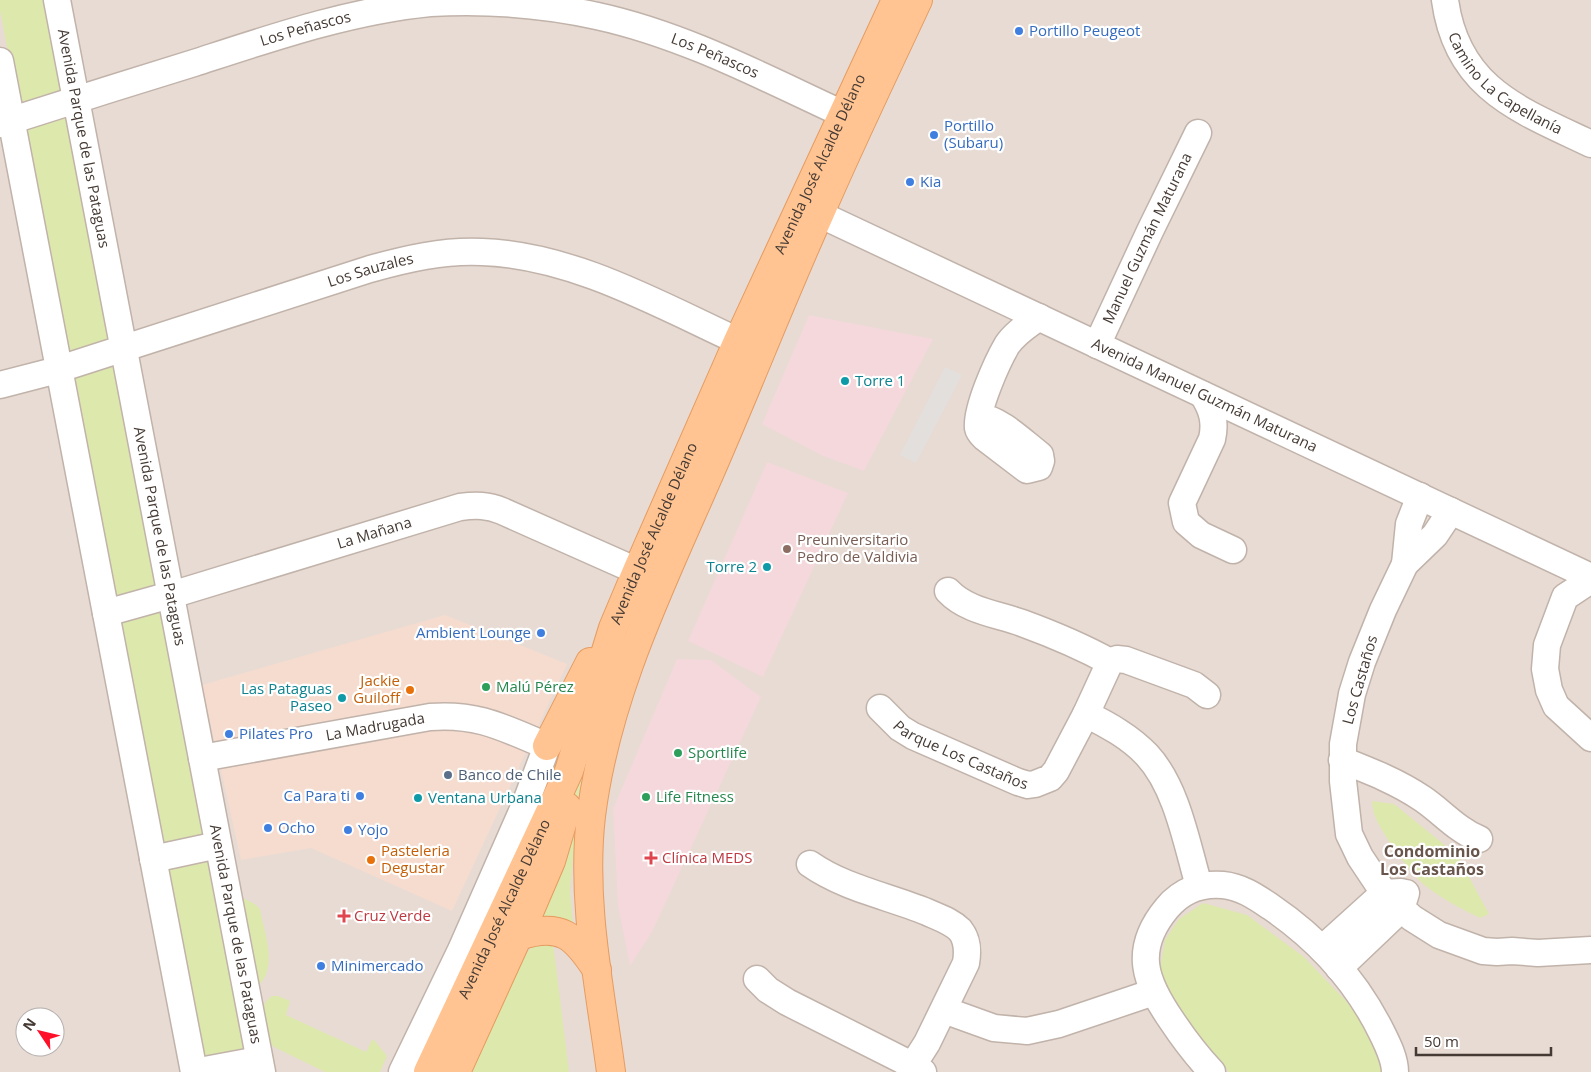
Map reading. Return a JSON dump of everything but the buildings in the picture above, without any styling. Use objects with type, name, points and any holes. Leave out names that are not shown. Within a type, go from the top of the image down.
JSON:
[{"type":"main road","name":"Avenida José Alcalde Délano","points":[[428,1072],[568,771],[614,628],[637,571],[738,341],[896,0]]},
{"type":"main road","name":"Avenida José Alcalde Délano","points":[[611,1072],[589,908],[589,847],[596,782],[614,710],[625,673],[663,577],[742,399],[819,214],[918,0]]},
{"type":"main road","points":[[547,746],[598,648],[614,628]]},
{"type":"main road","points":[[456,1072],[519,936],[551,861],[563,825],[569,798],[568,771]]},
{"type":"main road","points":[[519,936],[544,930],[565,934],[583,950],[597,972]]},
{"type":"street","name":"Avenida Parque de las Pataguas","points":[[57,0],[260,1066]]},
{"type":"street","name":"Camino La Capellanía","points":[[1445,0],[1448,19],[1459,47],[1477,75],[1489,88],[1524,112],[1591,144]]},
{"type":"street","name":"Los Peñascos","points":[[6,122],[278,36],[333,21],[431,3],[489,2],[572,11],[599,16],[660,34],[730,61],[843,114]]},
{"type":"street","points":[[0,61],[6,122],[59,369],[194,1072],[260,1066]]},
{"type":"street","name":"Manuel Guzmán Maturana","points":[[1098,345],[1150,231],[1198,134]]},
{"type":"street","name":"Avenida Manuel Guzmán Maturana","points":[[819,214],[1420,496],[1591,579]]},
{"type":"street","name":"Los Sauzales","points":[[0,385],[59,369],[397,262],[453,253],[481,252],[533,258],[588,274],[738,341]]},
{"type":"street","points":[[1003,300],[1009,323],[1008,344]]},
{"type":"street","points":[[980,417],[990,382],[1008,344],[1022,329],[1039,317]]},
{"type":"street","points":[[1203,395],[1212,414],[1214,424],[1212,439],[1182,503],[1186,522],[1201,535],[1233,550]]},
{"type":"street","points":[[1212,439],[1234,424],[1254,419]]},
{"type":"street","name":"Los Castaños","points":[[1420,496],[1409,524],[1405,564],[1379,619],[1352,694],[1345,728],[1342,760],[1346,802],[1380,860],[1397,898],[1512,951],[1538,954],[1591,950]]},
{"type":"street","name":"La Mañana","points":[[106,613],[472,505],[483,505],[502,511],[637,571]]},
{"type":"street","name":"Los Castaños","points":[[1405,564],[1435,535],[1451,511]]},
{"type":"street","points":[[1559,562],[1560,582],[1565,597]]},
{"type":"street","points":[[1591,579],[1565,597],[1547,645],[1545,669],[1549,690],[1556,706],[1591,738]]},
{"type":"street","points":[[948,591],[967,605],[1053,635],[1110,662],[1118,659],[1126,660],[1194,685],[1208,695]]},
{"type":"street","name":"Parque Los Castaños","points":[[880,708],[900,728],[913,736],[1028,785],[1042,782],[1056,771],[1083,721],[1110,662]]},
{"type":"street","name":"La Madrugada","points":[[202,758],[449,715],[485,721],[547,746]]},
{"type":"street","points":[[1083,721],[1127,738],[1147,755],[1160,773],[1172,797],[1193,889]]},
{"type":"street","points":[[402,1072],[477,915],[524,807],[547,746]]},
{"type":"street","points":[[1342,760],[1399,784],[1437,809],[1458,828],[1479,839]]},
{"type":"street","points":[[153,859],[218,845]]},
{"type":"street","points":[[757,979],[768,990],[786,1002],[918,1069],[967,958],[968,945],[959,929],[945,920],[912,906],[834,879],[810,864]]},
{"type":"street","points":[[1212,1072],[1180,1033],[1151,984],[1146,961],[1146,950],[1153,929],[1171,903],[1193,889],[1211,884],[1225,885],[1249,893],[1293,923],[1331,958],[1354,985],[1375,1018],[1394,1060],[1396,1072]]},
{"type":"street","points":[[1331,958],[1397,898]]},
{"type":"street","points":[[947,1004],[994,1028],[1027,1031],[1059,1024],[1151,984]]},
{"type":"shaded area","points":[[0,0],[1591,0],[1591,1072],[0,1072]]},
{"type":"shaded area","name":"Torre 1","points":[[809,315],[933,339],[864,471],[823,456],[762,424]]},
{"type":"shaded area","points":[[945,367],[962,375],[916,463],[900,455]]},
{"type":"shaded area","name":"Torre 2","points":[[767,462],[848,493],[763,677],[688,641]]},
{"type":"shaded area","points":[[445,615],[567,664],[452,911],[311,848],[241,860],[202,685]]},
{"type":"shaded area","name":"Clínica MEDS","points":[[677,659],[711,660],[761,697],[652,932],[630,966],[618,906],[613,809]]},
{"type":"green space","points":[[0,0],[47,0],[251,1072],[204,1072],[0,10]]},
{"type":"green space","points":[[651,561],[587,754],[579,792],[570,890],[573,924],[533,923],[588,734]]},
{"type":"green space","points":[[1372,801],[1394,804],[1457,855],[1489,914],[1480,918],[1446,900],[1421,882],[1406,865],[1378,824]]},
{"type":"green space","points":[[243,898],[260,909],[268,948],[268,968],[265,977],[259,985]]},
{"type":"green space","points":[[1203,903],[1247,915],[1304,957],[1346,1001],[1379,1043],[1383,1072],[1229,1072],[1179,1017],[1164,989],[1160,969],[1165,940],[1179,919]]},
{"type":"green space","points":[[543,943],[553,943],[569,1072],[472,1072],[525,955],[531,948]]},
{"type":"green space","points":[[272,996],[278,996],[290,1001],[286,1015],[366,1052],[372,1040],[374,1040],[387,1056],[380,1072],[325,1072],[274,1047],[270,1042],[264,1005]]},
{"type":"place","name":"Portillo Peugeot","points":[[1019,31]]},
{"type":"place","name":"Portillo (Subaru)","points":[[934,135]]},
{"type":"place","name":"Kia","points":[[910,182]]},
{"type":"place","name":"Torre 1","points":[[845,381]]},
{"type":"place","name":"Preuniversitario Pedro de Valdivia","points":[[787,549]]},
{"type":"place","name":"Torre 2","points":[[767,567]]},
{"type":"place","name":"Ambient Lounge","points":[[541,633]]},
{"type":"place","name":"Malú Pérez","points":[[486,687]]},
{"type":"place","name":"Jackie Guiloff","points":[[410,690]]},
{"type":"place","name":"Las Pataguas Paseo","points":[[342,698]]},
{"type":"place","name":"Pilates Pro","points":[[229,734]]},
{"type":"place","name":"Sportlife","points":[[678,753]]},
{"type":"place","name":"Banco de Chile","points":[[448,775]]},
{"type":"place","name":"Ca Para ti","points":[[360,796]]},
{"type":"place","name":"Life Fitness","points":[[646,797]]},
{"type":"place","name":"Ventana Urbana","points":[[418,798]]},
{"type":"place","name":"Ocho","points":[[268,828]]},
{"type":"place","name":"Yojo","points":[[348,830]]},
{"type":"place","name":"Clínica MEDS","points":[[651,858]]},
{"type":"place","name":"Pasteleria Degustar","points":[[371,860]]},
{"type":"place","name":"Cruz Verde","points":[[344,916]]},
{"type":"place","name":"Minimercado","points":[[321,966]]},
{"type":"district","name":"Condominio Los Castaños","points":[[1432,860]]}]
